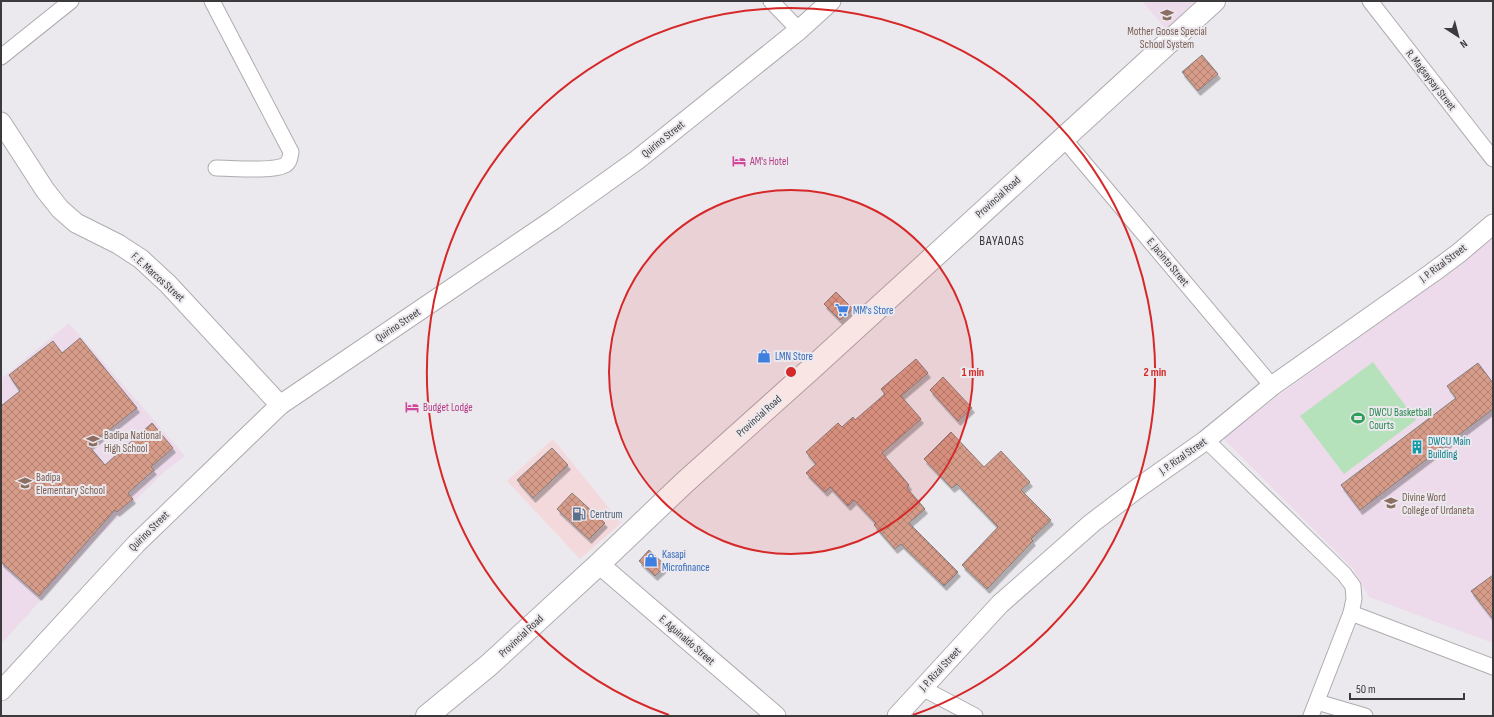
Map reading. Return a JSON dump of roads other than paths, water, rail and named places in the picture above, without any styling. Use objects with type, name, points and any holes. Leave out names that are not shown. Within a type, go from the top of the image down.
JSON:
[{"type":"main road","name":"Provincial Road","points":[[427,716],[490,664],[684,483],[817,364],[1214,1]]},
{"type":"street","points":[[1,57],[70,1]]},
{"type":"street","points":[[212,1],[291,152],[290,161],[285,165],[273,168],[216,168]]},
{"type":"street","points":[[771,1],[799,30]]},
{"type":"street","name":"Quirino Street","points":[[1,691],[136,544],[280,404],[552,220],[637,160],[799,30],[831,1]]},
{"type":"street","name":"R. Magsaysay Street","points":[[1370,1],[1493,159]]},
{"type":"street","name":"F. E. Marcos Street","points":[[1,122],[45,190],[60,209],[76,223],[118,244],[141,259],[168,284],[280,404]]},
{"type":"street","name":"E. Jacinto Street","points":[[1064,139],[1272,386]]},
{"type":"street","name":"J. P. Rizal Street","points":[[897,716],[1000,604],[1092,523],[1138,488],[1206,440],[1272,386],[1459,253],[1493,224]]},
{"type":"street","points":[[1206,440],[1344,574],[1353,586],[1354,599],[1351,613],[1311,716]]},
{"type":"street","name":"E. Aguinaldo Street","points":[[598,564],[776,716]]},
{"type":"street","points":[[1351,613],[1493,667]]},
{"type":"street","points":[[922,688],[975,716]]},
{"type":"street","points":[[1317,702],[1364,716]]},
{"type":"place","name":"Mother Goose Special School System","points":[[1167,15]]},
{"type":"place","name":"AM's Hotel","points":[[739,161]]},
{"type":"place","name":"MM's Store","points":[[842,310]]},
{"type":"place","name":"LMN Store","points":[[764,356]]},
{"type":"place","name":"Budget Lodge","points":[[412,407]]},
{"type":"place","name":"DWCU Basketball Courts","points":[[1358,418]]},
{"type":"place","name":"Badipa National High School","points":[[93,441]]},
{"type":"place","name":"DWCU Main Building","points":[[1417,447]]},
{"type":"place","name":"Badipa Elementary School","points":[[25,483]]},
{"type":"place","name":"Divine Word College of Urdaneta","points":[[1391,503]]},
{"type":"place","name":"Centrum","points":[[579,514]]},
{"type":"place","name":"Kasapi Microfinance","points":[[651,560]]},
{"type":"district","name":"BAYAOAS","points":[[1002,241]]}]
